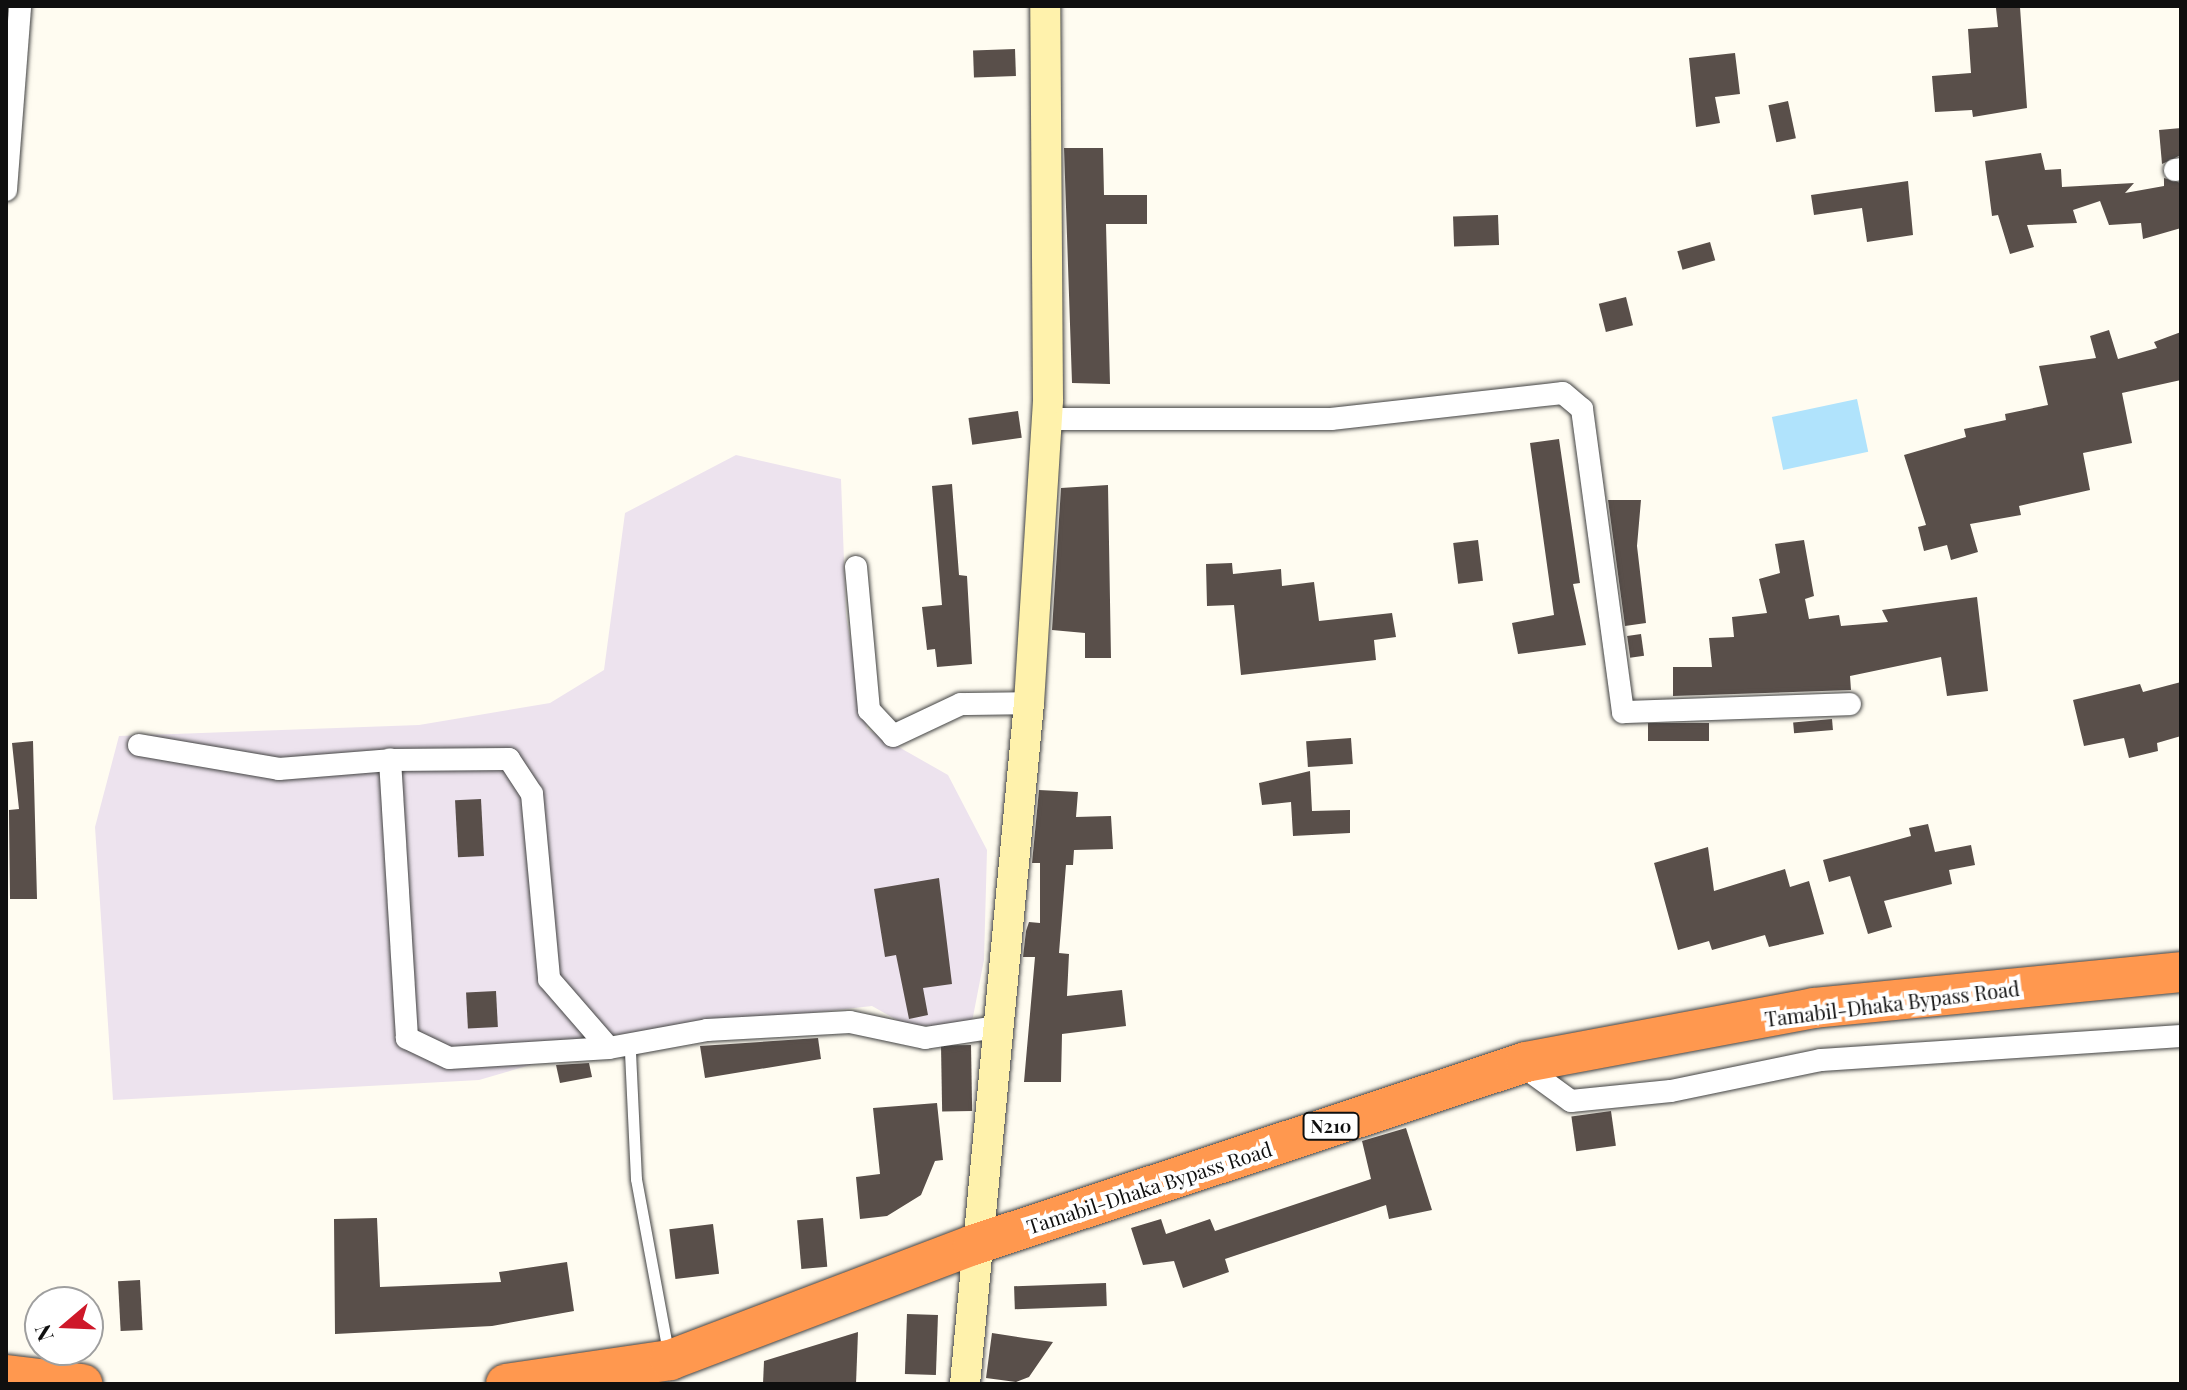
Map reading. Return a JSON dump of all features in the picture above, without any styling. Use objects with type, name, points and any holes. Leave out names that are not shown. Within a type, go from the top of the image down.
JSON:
[{"type":"highway","name":"Tamabil-Dhaka Bypass Road","points":[[506,1384],[670,1360],[973,1245],[1520,1064],[1814,1008],[2181,972]]},
{"type":"highway","points":[[6,1375],[82,1384]]},
{"type":"street","points":[[6,190],[20,6]]},
{"type":"street","points":[[965,1384],[973,1245],[1029,703],[1046,419],[1045,6]]},
{"type":"street","points":[[1046,419],[1331,419],[1563,393],[1582,409],[1623,712],[1850,704]]},
{"type":"street","points":[[856,567],[869,710],[893,736],[961,704],[1029,703]]},
{"type":"street","points":[[139,745],[279,769],[390,760],[509,759],[532,794],[549,979],[620,1050]]},
{"type":"street","points":[[390,760],[407,1038],[449,1058],[620,1050],[707,1030],[818,1023],[850,1022],[925,1038],[997,1027]]},
{"type":"street","points":[[1520,1064],[1571,1101],[1671,1091],[1821,1060],[2181,1036]]},
{"type":"lane","points":[[620,1050],[636,1179],[670,1360]]},
{"type":"shaded area","points":[[736,455],[841,479],[846,616],[867,729],[948,775],[987,850],[984,960],[972,1022],[952,1028],[904,1024],[872,1006],[570,1040],[530,1065],[479,1080],[113,1100],[95,827],[119,736],[419,725],[550,703],[604,670],[625,513]]},
{"type":"water","points":[[1857,399],[1868,452],[1783,470],[1772,417]]},
{"type":"building","points":[[2020,7],[2027,108],[1973,117],[1972,110],[1935,112],[1932,76],[1971,73],[1968,29],[1998,27],[1996,8]]},
{"type":"building","points":[[1015,49],[1016,76],[974,77],[973,50]]},
{"type":"building","points":[[1735,53],[1740,94],[1715,97],[1720,123],[1696,127],[1689,58]]},
{"type":"building","points":[[1788,101],[1796,138],[1776,142],[1768,105]]},
{"type":"building","points":[[2181,128],[2181,155],[2162,164],[2159,130]]},
{"type":"building","points":[[1064,148],[1103,148],[1104,195],[1147,195],[1147,224],[1106,224],[1110,384],[1072,383]]},
{"type":"building","points":[[2041,153],[2045,170],[2061,169],[2062,187],[2134,183],[2125,193],[2164,186],[2164,178],[2181,183],[2181,228],[2143,239],[2141,223],[2109,225],[2100,201],[2073,210],[2077,223],[2027,225],[2034,247],[2010,254],[1998,215],[1992,216],[1985,161]]},
{"type":"building","points":[[1908,181],[1913,235],[1867,242],[1862,208],[1814,215],[1811,195]]},
{"type":"building","points":[[1498,215],[1499,245],[1454,247],[1453,217]]},
{"type":"building","points":[[1710,242],[1715,260],[1683,270],[1677,251]]},
{"type":"building","points":[[1626,297],[1633,325],[1606,332],[1599,304]]},
{"type":"building","points":[[2109,330],[2118,359],[2157,348],[2154,342],[2181,332],[2181,380],[2122,393],[2132,443],[2083,453],[2090,490],[2019,506],[2021,515],[1970,524],[1978,552],[1951,560],[1947,545],[1924,551],[1918,527],[1926,525],[1904,455],[1966,437],[1964,429],[2006,420],[2005,414],[2048,405],[2039,366],[2096,358],[2090,336]]},
{"type":"building","points":[[1018,411],[1022,438],[972,445],[968,418]]},
{"type":"building","points":[[1559,439],[1580,583],[1573,584],[1586,645],[1518,654],[1512,623],[1554,615],[1530,443]]},
{"type":"building","points":[[952,484],[959,575],[967,576],[972,664],[937,667],[935,649],[927,650],[922,607],[942,605],[932,486]]},
{"type":"building","points":[[1108,485],[1111,658],[1085,658],[1085,633],[1052,630],[1061,488]]},
{"type":"building","points":[[1608,500],[1641,500],[1637,546],[1646,623],[1625,626]]},
{"type":"building","points":[[1478,540],[1483,581],[1458,584],[1453,543]]},
{"type":"building","points":[[1804,540],[1814,596],[1805,599],[1809,619],[1839,615],[1841,626],[1888,622],[1882,610],[1977,597],[1988,691],[1947,696],[1941,657],[1850,676],[1851,690],[1673,696],[1673,667],[1712,667],[1709,638],[1734,637],[1732,617],[1767,613],[1759,579],[1780,573],[1775,544]]},
{"type":"building","points":[[1232,563],[1233,574],[1281,569],[1282,586],[1314,582],[1319,621],[1392,613],[1396,637],[1374,640],[1376,660],[1241,675],[1234,605],[1207,606],[1206,564]]},
{"type":"building","points":[[1641,634],[1644,656],[1630,658],[1627,636]]},
{"type":"building","points":[[2181,682],[2181,736],[2157,743],[2158,751],[2129,758],[2124,738],[2084,746],[2073,700],[2140,684],[2143,692]]},
{"type":"building","points":[[1832,719],[1833,730],[1794,733],[1793,722]]},
{"type":"building","points":[[1648,723],[1709,723],[1709,741],[1648,741]]},
{"type":"building","points":[[1351,738],[1353,764],[1308,767],[1306,741]]},
{"type":"building","points":[[33,741],[37,899],[10,899],[9,810],[19,809],[12,743]]},
{"type":"building","points":[[1310,771],[1312,811],[1350,810],[1350,833],[1293,836],[1291,802],[1262,805],[1259,783]]},
{"type":"building","points":[[1039,790],[1078,792],[1076,817],[1111,816],[1113,849],[1074,850],[1073,865],[1066,865],[1059,953],[1069,954],[1067,996],[1122,990],[1126,1026],[1062,1034],[1061,1082],[1024,1082],[1035,957],[1023,957],[1029,922],[1040,923],[1040,863],[1032,863]]},
{"type":"building","points":[[481,799],[484,856],[458,857],[455,800]]},
{"type":"building","points":[[1928,824],[1935,852],[1971,845],[1975,865],[1949,870],[1952,884],[1884,901],[1892,927],[1868,934],[1850,876],[1829,882],[1823,860],[1911,836],[1909,828]]},
{"type":"building","points":[[1708,847],[1714,891],[1785,869],[1790,887],[1809,881],[1824,934],[1769,947],[1765,935],[1712,950],[1709,941],[1678,950],[1654,863]]},
{"type":"building","points":[[939,878],[952,984],[923,988],[928,1015],[909,1019],[896,955],[885,957],[874,889]]},
{"type":"building","points":[[496,991],[498,1027],[468,1029],[466,993]]},
{"type":"building","points":[[818,1038],[821,1059],[705,1078],[700,1046]]},
{"type":"building","points":[[971,1045],[972,1111],[942,1112],[941,1046]]},
{"type":"building","points":[[589,1063],[592,1077],[560,1083],[556,1065]]},
{"type":"building","points":[[937,1103],[943,1160],[935,1161],[921,1195],[887,1216],[860,1219],[856,1177],[880,1174],[873,1108]]},
{"type":"building","points":[[1611,1111],[1616,1146],[1576,1151],[1571,1117]]},
{"type":"building","points":[[1406,1128],[1432,1210],[1389,1219],[1386,1205],[1225,1259],[1229,1272],[1183,1288],[1174,1261],[1143,1265],[1131,1228],[1161,1219],[1166,1234],[1210,1219],[1215,1231],[1371,1179],[1362,1141]]},
{"type":"building","points":[[377,1218],[380,1287],[501,1282],[499,1272],[567,1262],[574,1311],[492,1326],[335,1334],[334,1219]]},
{"type":"building","points":[[823,1218],[827,1267],[801,1269],[797,1220]]},
{"type":"building","points":[[713,1224],[719,1274],[675,1279],[669,1229]]},
{"type":"building","points":[[140,1280],[143,1330],[121,1331],[118,1281]]},
{"type":"building","points":[[1106,1283],[1107,1306],[1015,1309],[1014,1286]]},
{"type":"building","points":[[907,1314],[938,1315],[936,1375],[905,1374]]},
{"type":"building","points":[[858,1332],[856,1384],[763,1384],[764,1361]]},
{"type":"building","points":[[992,1333],[1053,1342],[1029,1377],[1016,1382],[986,1378]]}]
